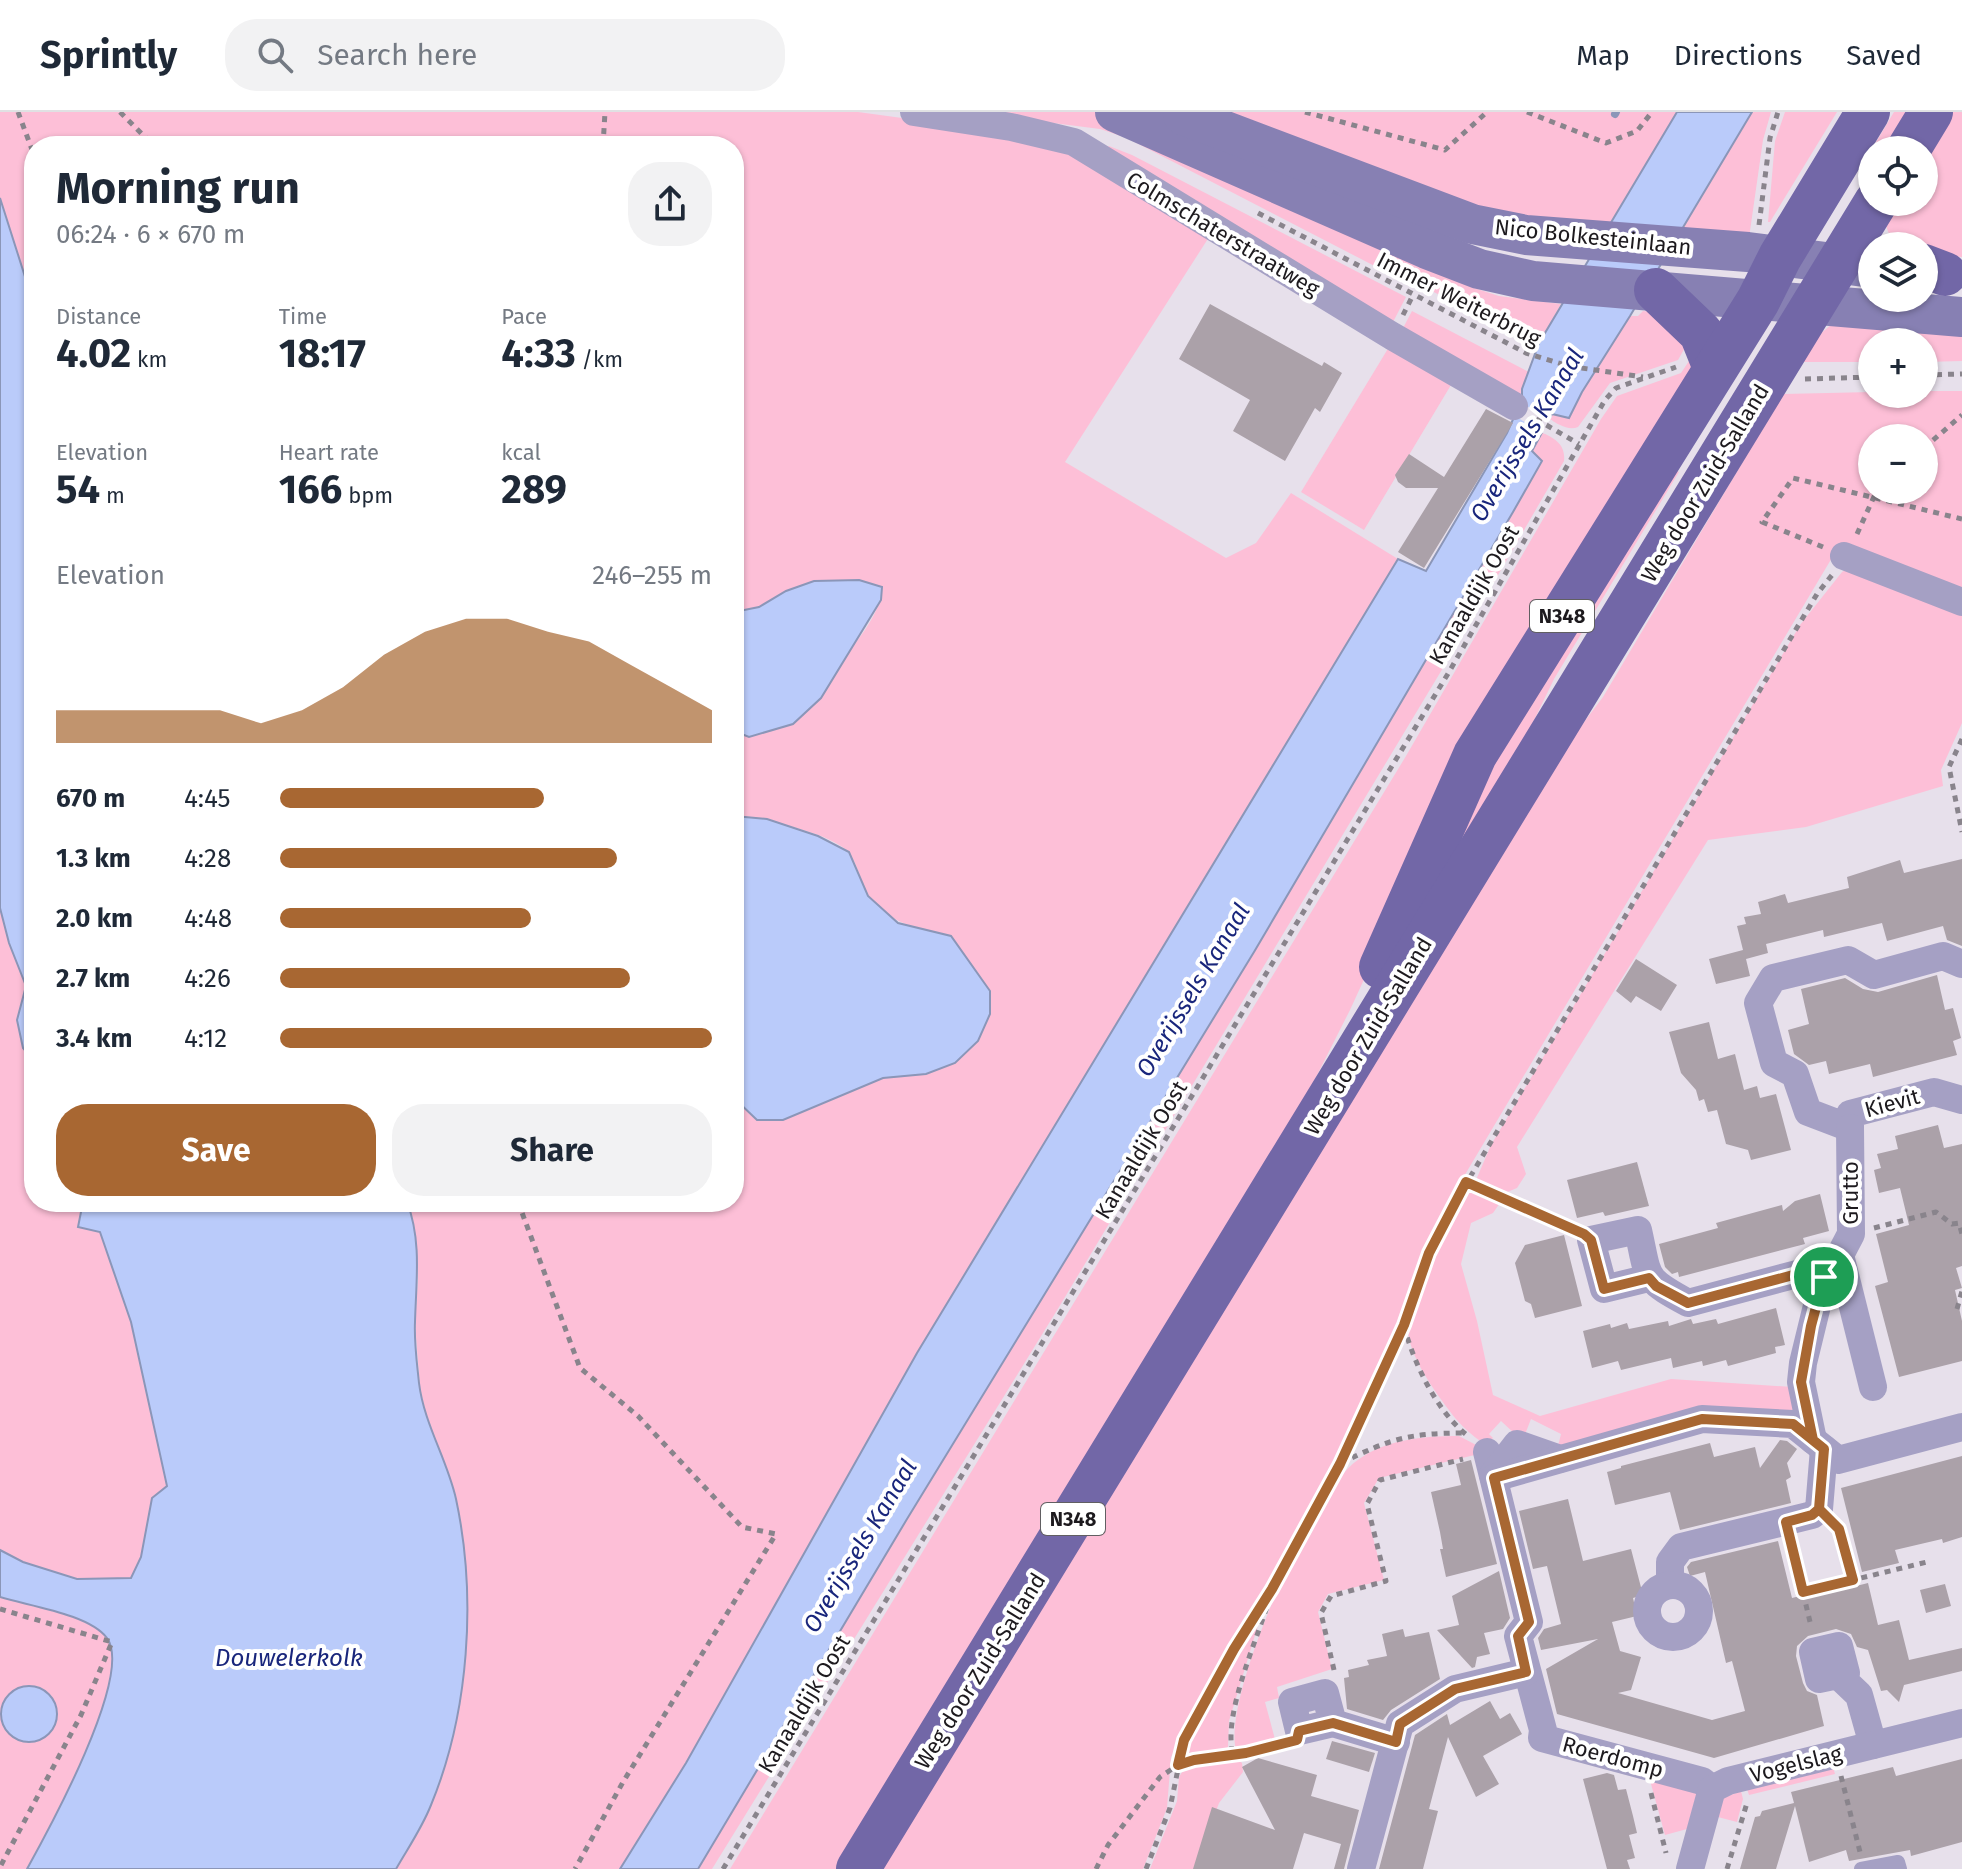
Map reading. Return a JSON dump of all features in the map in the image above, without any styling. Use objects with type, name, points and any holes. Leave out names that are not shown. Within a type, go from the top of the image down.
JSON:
[{"type":"main road","name":"N348","points":[[1288,1168],[1431,859],[1475,755],[1758,301],[1780,257],[1868,112]]},
{"type":"main road","points":[[1916,136],[1931,112]]},
{"type":"main road","name":"Weg door Zuid-Salland","points":[[858,1869],[1812,306],[1855,266],[1871,216]]},
{"type":"main road","points":[[1656,290],[1701,333],[1715,368]]},
{"type":"street","name":"Colmschaterstraatweg","points":[[914,112],[1011,127],[1074,142],[1379,328],[1514,406]]},
{"type":"street","name":"Nico Bolkesteinlaan","points":[[1115,112],[1440,254],[1479,269],[1520,279],[1962,317]]},
{"type":"street","name":"Nico Bolkesteinlaan","points":[[1176,112],[1472,224],[1526,235],[1589,238],[1855,266]]},
{"type":"street","points":[[1845,556],[1962,602]]},
{"type":"street","name":"Kievit","points":[[1962,964],[1943,956],[1874,975],[1848,960],[1773,978],[1758,1003],[1774,1063],[1795,1074],[1808,1112],[1850,1128],[1850,1114],[1934,1092],[1962,1100]]},
{"type":"street","name":"Grutto","points":[[1819,1509],[1818,1444],[1801,1382],[1811,1326],[1838,1256],[1850,1128]]},
{"type":"street","points":[[1649,1278],[1604,1289],[1591,1240],[1638,1230],[1649,1278],[1656,1286],[1688,1303],[1797,1274],[1838,1256]]},
{"type":"street","name":"Grutto","points":[[1838,1256],[1873,1387]]},
{"type":"street","points":[[1490,1465],[1560,1459],[1702,1419],[1793,1424],[1838,1460],[1962,1427]]},
{"type":"street","name":"Roerdomp","points":[[1490,1465],[1529,1622],[1518,1636],[1543,1730],[1542,1738],[1702,1781],[1712,1789]]},
{"type":"street","points":[[1670,1584],[1670,1562],[1681,1547],[1812,1515],[1819,1509]]},
{"type":"street","points":[[1817,1651],[1813,1652],[1819,1679],[1838,1675],[1859,1695],[1873,1745]]},
{"type":"street","points":[[1361,1869],[1400,1724],[1455,1689],[1526,1672]]},
{"type":"street","points":[[1333,1723],[1325,1693],[1292,1702],[1299,1731],[1333,1723],[1396,1742]]},
{"type":"street","name":"Vogelslag","points":[[1712,1789],[1728,1781],[1840,1770],[1873,1745],[1962,1723]]},
{"type":"street","points":[[1680,1867],[1712,1789]]},
{"type":"lane","points":[[1862,1869],[1898,1862],[1900,1869]]},
{"type":"path","points":[[18,112],[27,136]]},
{"type":"path","points":[[120,112],[144,136]]},
{"type":"path","points":[[604,136],[605,112]]},
{"type":"path","points":[[1305,112],[1445,150],[1487,112]]},
{"type":"path","points":[[1527,112],[1606,143],[1637,131],[1652,112]]},
{"type":"path","name":"Immer Weiterbrug","points":[[1246,206],[1510,345],[1546,360],[1597,372],[1665,378]]},
{"type":"path","points":[[1408,306],[1413,295]]},
{"type":"path","points":[[1938,375],[1962,374]]},
{"type":"path","points":[[1802,379],[1858,377]]},
{"type":"path","points":[[1938,436],[1962,415]]},
{"type":"path","name":"Kanaaldijk Oost","points":[[723,1869],[1449,672],[1579,444],[1554,430]]},
{"type":"path","points":[[1804,539],[1762,522],[1793,478],[1858,493]]},
{"type":"path","points":[[1146,1869],[1170,1808],[1184,1740],[1340,1464],[1404,1325],[1429,1253],[1466,1182],[1817,594],[1845,556],[1870,504]]},
{"type":"path","points":[[1901,504],[1962,519]]},
{"type":"path","points":[[1962,739],[1949,767],[1962,832]]},
{"type":"path","points":[[1466,1182],[1584,1234],[1591,1240]]},
{"type":"path","points":[[522,1212],[580,1368],[638,1416],[742,1527],[776,1534],[623,1782],[575,1869]]},
{"type":"path","points":[[1838,1256],[1936,1212],[1952,1224],[1959,1223],[1962,1234]]},
{"type":"path","points":[[1957,1309],[1962,1291]]},
{"type":"path","points":[[1404,1325],[1409,1345],[1433,1391],[1454,1424],[1490,1465]]},
{"type":"path","points":[[1340,1464],[1414,1434],[1464,1433]]},
{"type":"path","points":[[1325,1693],[1328,1687],[1325,1673],[1335,1670],[1321,1613],[1331,1596],[1386,1581],[1367,1504],[1380,1480],[1490,1465]]},
{"type":"path","points":[[1819,1509],[1839,1529],[1853,1580]]},
{"type":"path","points":[[1786,1522],[1817,1651]]},
{"type":"path","points":[[1803,1592],[1927,1562]]},
{"type":"path","points":[[1233,1754],[1233,1709],[1272,1589]]},
{"type":"path","points":[[0,1609],[112,1642],[81,1715],[0,1867]]},
{"type":"path","points":[[1096,1869],[1108,1845],[1160,1777],[1178,1765],[1297,1740],[1299,1731]]},
{"type":"path","points":[[1643,1765],[1680,1867]]},
{"type":"path","points":[[1840,1770],[1862,1869]]},
{"type":"path","points":[[1727,1869],[1748,1799]]},
{"type":"shaded area","points":[[0,112],[858,112],[990,130],[1049,142],[1211,234],[1065,462],[1226,558],[1256,543],[1291,493],[1398,559],[917,1353],[686,1763],[620,1869],[396,1869],[419,1832],[432,1803],[450,1747],[466,1655],[468,1597],[420,1388],[415,1323],[418,1280],[411,1212],[744,1212],[744,1108],[757,1120],[825,1101],[897,1075],[951,936],[915,927],[883,912],[867,893],[852,857],[841,846],[795,828],[744,817],[744,735],[750,737],[808,690],[849,650],[866,629],[877,608],[882,587],[786,591],[759,607],[744,610],[744,136],[24,136],[24,274],[0,198]]},
{"type":"shaded area","points":[[966,112],[1101,112],[1471,287],[1499,296],[1561,304],[1539,343],[1424,287],[1421,290],[1127,138],[1100,129]]},
{"type":"shaded area","points":[[1203,112],[1677,112],[1607,228],[1531,225]]},
{"type":"shaded area","points":[[1752,112],[1771,112],[1763,140],[1749,238],[1680,233]]},
{"type":"shaded area","points":[[1785,112],[1837,112],[1768,222],[1775,141]]},
{"type":"shaded area","points":[[1894,112],[1912,112],[1898,136],[1880,136]]},
{"type":"shaded area","points":[[1941,112],[1962,112],[1962,257],[1938,255],[1938,232],[1888,232],[1885,216],[1938,216],[1938,136],[1930,136]]},
{"type":"shaded area","points":[[1109,146],[1132,155],[1406,297],[1392,324],[1107,148]]},
{"type":"shaded area","points":[[1412,311],[1529,372],[1522,398],[1402,330]]},
{"type":"shaded area","points":[[1643,311],[1661,313],[1692,335],[1678,360],[1610,383],[1578,427],[1567,428],[1549,419],[1552,414],[1569,418],[1630,316],[1638,316]]},
{"type":"shaded area","points":[[1962,324],[1962,361],[1938,362],[1938,328],[1858,328],[1858,362],[1801,362],[1820,334],[1831,325]]},
{"type":"shaded area","points":[[1389,347],[1451,385],[1364,530],[1301,492]]},
{"type":"shaded area","points":[[1695,352],[1698,363],[1416,866],[1350,1010],[1276,1156],[842,1869],[730,1869],[1406,756],[1601,419],[1617,396],[1681,373]]},
{"type":"shaded area","points":[[1938,391],[1962,391],[1962,596],[1839,546],[1463,1178],[1429,1243],[1400,1326],[1363,1410],[1171,1757],[1167,1808],[1143,1869],[877,1869],[1538,783],[1603,697],[1783,394],[1858,392],[1858,408],[1938,408]]},
{"type":"shaded area","points":[[1541,432],[1561,446],[1564,461],[1476,613],[1059,1307],[712,1869],[698,1869],[907,1519],[1254,952],[1513,512],[1542,461],[1532,452]]},
{"type":"shaded area","points":[[1667,465],[1679,472],[1554,679],[1510,770],[1453,867],[1484,767]]},
{"type":"shaded area","points":[[1852,566],[1962,610],[1962,723],[1941,770],[1943,786],[1806,827],[1708,840],[1517,1147],[1526,1174],[1517,1188],[1505,1193],[1476,1180],[1491,1145],[1800,625],[1842,572]]},
{"type":"shaded area","points":[[0,908],[9,944],[24,981],[17,1020],[24,1049],[24,1212],[81,1212],[78,1227],[100,1232],[131,1322],[167,1486],[152,1498],[141,1557],[131,1578],[77,1579],[23,1562],[0,1550]]},
{"type":"shaded area","points":[[1467,1184],[1502,1200],[1493,1213],[1471,1223],[1461,1264],[1493,1395],[1540,1416],[1671,1379],[1793,1387],[1796,1408],[1784,1415],[1557,1450],[1561,1434],[1531,1419],[1524,1437],[1515,1434],[1501,1421],[1489,1434],[1493,1438],[1486,1445],[1460,1424],[1440,1398],[1417,1361],[1409,1338],[1408,1322],[1419,1282]]},
{"type":"shaded area","points":[[1459,1436],[1480,1447],[1483,1453],[1379,1478],[1364,1503],[1384,1580],[1328,1594],[1318,1612],[1332,1669],[1277,1687],[1279,1698],[1265,1702],[1276,1743],[1242,1752],[1236,1750],[1235,1724],[1242,1688],[1256,1645],[1294,1555],[1337,1482],[1355,1462],[1379,1448],[1418,1438]]},
{"type":"shaded area","points":[[0,1597],[87,1623],[107,1638],[112,1657],[109,1684],[99,1717],[69,1789],[38,1850],[27,1869],[0,1869]],"holes":[[[37,1686],[52,1697],[16,1739],[3,1726]]]},
{"type":"shaded area","points":[[1262,1612],[1229,1721],[1228,1747],[1206,1755],[1182,1754],[1207,1700]]},
{"type":"shaded area","points":[[1235,1757],[1242,1763],[1243,1772],[1219,1803],[1194,1869],[1150,1869],[1177,1801],[1179,1777],[1184,1769],[1210,1760]]},
{"type":"shaded area","points":[[1833,1767],[1835,1774],[1749,1795],[1747,1789]]},
{"type":"shaded area","points":[[1648,1773],[1697,1792],[1687,1829],[1665,1835]]},
{"type":"shaded area","points":[[1741,1791],[1743,1799],[1737,1822],[1714,1816],[1723,1798]]},
{"type":"water","name":"Overijssels Kanaal","points":[[1677,112],[1752,112],[1569,418],[1552,414],[1532,451],[1542,461],[1513,512],[1254,952],[907,1519],[698,1869],[620,1869],[686,1763],[917,1353],[1398,559],[1426,571],[1507,433],[1522,399],[1522,389],[1539,343]]},
{"type":"water","points":[[0,198],[24,274],[24,981],[0,908]]},
{"type":"water","points":[[859,580],[882,587],[881,600],[821,698],[793,724],[749,737],[744,735],[744,610],[759,607],[786,591],[814,581]]},
{"type":"water","points":[[744,817],[767,819],[818,836],[849,852],[868,896],[898,923],[951,936],[990,991],[990,1014],[978,1041],[955,1063],[926,1074],[883,1078],[783,1120],[757,1120],[744,1108]]},
{"type":"water","points":[[24,994],[24,1049],[23,1048],[17,1020]]},
{"type":"water","name":"Douwelerkolk","points":[[81,1212],[410,1212],[416,1247],[415,1338],[419,1383],[426,1413],[456,1499],[463,1537],[467,1615],[461,1694],[444,1769],[419,1830],[396,1869],[27,1869],[85,1753],[109,1684],[112,1657],[107,1638],[87,1623],[0,1597],[0,1550],[23,1562],[77,1579],[131,1578],[141,1557],[152,1498],[167,1486],[131,1322],[100,1232],[78,1227]]},
{"type":"water","points":[[29,1686],[49,1694],[57,1714],[49,1734],[29,1742],[9,1734],[1,1714],[9,1694]]},
{"type":"pier","points":[[1518,401],[1553,421],[1545,434],[1511,414]]},
{"type":"building","points":[[1210,304],[1322,366],[1324,362],[1342,373],[1320,412],[1315,408],[1285,461],[1233,431],[1250,400],[1179,359]]},
{"type":"building","points":[[1486,409],[1513,423],[1424,568],[1398,552],[1438,488],[1406,488],[1395,475],[1409,454],[1444,477]]},
{"type":"building","points":[[1962,859],[1962,946],[1947,940],[1943,926],[1887,941],[1882,923],[1824,937],[1823,930],[1766,944],[1768,953],[1746,959],[1750,976],[1716,984],[1709,959],[1743,950],[1737,926],[1746,924],[1744,917],[1761,914],[1758,902],[1785,894],[1788,903],[1849,888],[1847,877],[1900,860],[1904,873]]},
{"type":"building","points":[[1636,959],[1677,985],[1661,1011],[1636,996],[1631,1003],[1616,991]]},
{"type":"building","points":[[1937,975],[1945,1010],[1953,1008],[1961,1038],[1953,1041],[1957,1055],[1873,1077],[1870,1064],[1829,1074],[1826,1061],[1809,1065],[1794,1054],[1788,1030],[1809,1024],[1801,989],[1845,978],[1863,989],[1878,992]]},
{"type":"building","points":[[1709,1022],[1718,1059],[1735,1054],[1744,1090],[1757,1086],[1760,1098],[1776,1094],[1791,1150],[1751,1160],[1748,1150],[1726,1144],[1717,1110],[1708,1112],[1704,1099],[1699,1101],[1696,1090],[1681,1073],[1669,1032]]},
{"type":"building","points":[[1938,1125],[1944,1148],[1962,1144],[1962,1266],[1956,1268],[1962,1288],[1955,1290],[1962,1321],[1962,1361],[1899,1377],[1875,1286],[1888,1282],[1876,1234],[1909,1225],[1900,1188],[1879,1193],[1874,1170],[1881,1168],[1877,1154],[1898,1149],[1895,1136]]},
{"type":"building","points":[[1637,1162],[1649,1206],[1605,1216],[1603,1212],[1577,1218],[1567,1180]]},
{"type":"building","points":[[1820,1194],[1829,1231],[1803,1238],[1805,1244],[1679,1277],[1678,1272],[1672,1274],[1665,1267],[1659,1244],[1718,1228],[1716,1223],[1782,1205],[1783,1211],[1795,1201]]},
{"type":"building","points":[[1564,1235],[1582,1306],[1535,1318],[1531,1304],[1525,1301],[1515,1263],[1525,1245]]},
{"type":"building","points":[[1776,1308],[1785,1345],[1775,1347],[1776,1353],[1728,1366],[1726,1360],[1703,1366],[1702,1361],[1673,1368],[1671,1358],[1621,1370],[1618,1361],[1592,1368],[1583,1331],[1627,1323],[1629,1329],[1668,1321],[1669,1326],[1691,1319],[1693,1324],[1716,1319],[1718,1324]]},
{"type":"building","points":[[1780,1440],[1797,1449],[1787,1463],[1791,1477],[1786,1480],[1791,1503],[1680,1530],[1670,1492],[1615,1505],[1607,1472],[1621,1466],[1710,1443],[1714,1457],[1755,1447],[1760,1468]]},
{"type":"building","points":[[1962,1456],[1962,1537],[1895,1550],[1899,1563],[1862,1572],[1841,1488]]},
{"type":"building","points":[[1471,1460],[1497,1564],[1446,1577],[1431,1492],[1461,1485],[1456,1464]]},
{"type":"building","points":[[1568,1499],[1583,1561],[1631,1549],[1643,1595],[1633,1598],[1637,1616],[1612,1622],[1620,1651],[1641,1657],[1631,1690],[1618,1693],[1712,1720],[1745,1711],[1732,1661],[1726,1663],[1705,1572],[1690,1576],[1687,1567],[1691,1562],[1778,1541],[1792,1598],[1816,1592],[1817,1596],[1868,1583],[1878,1625],[1899,1620],[1909,1660],[1962,1648],[1962,1671],[1904,1685],[1899,1702],[1887,1690],[1881,1691],[1868,1650],[1857,1647],[1851,1634],[1836,1629],[1808,1636],[1797,1646],[1796,1656],[1807,1691],[1817,1695],[1824,1726],[1714,1758],[1557,1714],[1546,1669],[1598,1639],[1541,1650],[1538,1638],[1544,1629],[1561,1624],[1547,1566],[1533,1569],[1519,1511]]},
{"type":"building","points":[[1499,1571],[1510,1618],[1503,1629],[1484,1633],[1490,1654],[1477,1657],[1472,1668],[1437,1630],[1459,1625],[1452,1596]]},
{"type":"building","points":[[1945,1584],[1951,1606],[1926,1613],[1920,1590]]},
{"type":"building","points":[[1403,1629],[1405,1637],[1429,1632],[1440,1679],[1391,1710],[1383,1720],[1347,1709],[1344,1678],[1349,1677],[1348,1670],[1369,1665],[1367,1660],[1387,1656],[1382,1634]]},
{"type":"building","points":[[1490,1701],[1500,1719],[1510,1713],[1522,1734],[1483,1756],[1499,1784],[1476,1797],[1448,1737],[1429,1809],[1438,1811],[1423,1869],[1379,1869],[1415,1735],[1447,1714],[1450,1725]]},
{"type":"building","points":[[1332,1741],[1375,1753],[1369,1772],[1326,1759]]},
{"type":"building","points":[[1258,1758],[1317,1775],[1311,1796],[1359,1810],[1344,1869],[1334,1869],[1341,1844],[1304,1833],[1293,1869],[1193,1869],[1212,1807],[1275,1830],[1242,1767]]},
{"type":"building","points":[[1962,1759],[1962,1842],[1911,1856],[1910,1850],[1849,1861],[1846,1850],[1809,1862],[1795,1806],[1776,1869],[1740,1869],[1755,1817],[1760,1816],[1762,1811],[1794,1803],[1791,1792],[1893,1767],[1896,1776]]},
{"type":"building","points":[[1607,1773],[1614,1775],[1618,1790],[1626,1789],[1633,1816],[1637,1833],[1629,1835],[1635,1858],[1627,1860],[1630,1869],[1607,1869],[1583,1779]]},
{"type":"route","points":[[1824,1277],[1797,1274],[1688,1303],[1656,1286],[1649,1278],[1604,1289],[1591,1240],[1584,1234],[1466,1182],[1429,1253],[1404,1325],[1340,1464],[1184,1740],[1178,1765],[1264,1749],[1297,1740],[1299,1731],[1333,1723],[1396,1742],[1400,1724],[1455,1689],[1526,1672],[1518,1636],[1529,1622],[1494,1478],[1663,1429],[1702,1419],[1793,1424],[1824,1449],[1819,1509],[1812,1515],[1786,1522],[1803,1592],[1853,1580],[1839,1529],[1819,1509],[1822,1484],[1824,1449],[1813,1440],[1801,1382],[1824,1277]]}]
